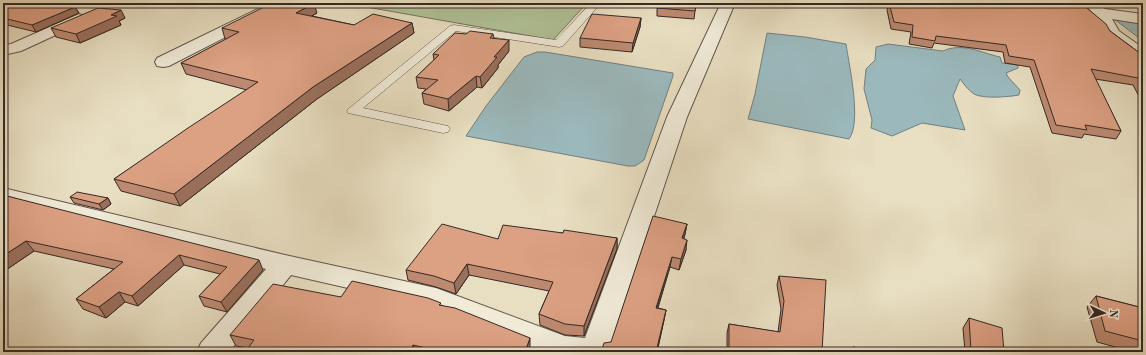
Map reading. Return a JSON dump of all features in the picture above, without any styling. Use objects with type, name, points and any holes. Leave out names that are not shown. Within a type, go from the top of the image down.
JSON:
[{"type":"street","points":[[163,62],[281,3]]},
{"type":"street","points":[[3,195],[285,264],[436,298],[564,348],[597,352],[677,117],[728,3]]},
{"type":"street","points":[[1095,8],[1143,18]]},
{"type":"street","points":[[1095,8],[1113,34],[1143,56]]},
{"type":"street","points":[[3,50],[15,48],[90,14]]},
{"type":"street","points":[[212,352],[285,264]]},
{"type":"lane","points":[[443,129],[353,110],[454,28],[559,44],[596,3]]},
{"type":"green space","points":[[344,3],[587,3],[553,40]]},
{"type":"water","points":[[1114,19],[1143,23],[1143,41]]},
{"type":"water","points":[[767,33],[805,37],[846,44],[855,107],[853,131],[849,139],[748,119],[755,94]]},
{"type":"water","points":[[888,44],[943,51],[965,48],[1000,57],[1002,63],[1018,65],[1018,68],[1006,73],[1020,90],[1019,95],[996,97],[978,96],[970,91],[960,79],[953,96],[965,130],[922,123],[892,136],[871,128],[872,120],[864,89],[866,69],[875,60],[876,47]]},
{"type":"water","points":[[537,52],[545,52],[673,73],[644,160],[635,166],[628,166],[466,136],[486,106],[524,57]]},
{"type":"building","points":[[3,3],[43,3],[75,7],[32,25],[3,18]]},
{"type":"building","points":[[272,3],[314,3],[296,13],[354,25],[373,14],[412,23],[313,87],[174,194],[114,179],[258,82],[181,63],[239,32],[222,28]]},
{"type":"building","points":[[658,3],[696,3],[695,11],[657,8]]},
{"type":"building","points":[[889,3],[1081,3],[1106,24],[1110,31],[1143,54],[1143,87],[1138,78],[1091,69],[1121,131],[1085,125],[1087,130],[1056,125],[1034,60],[1009,56],[1006,45],[936,36],[935,41],[912,37],[913,25],[894,22]]},
{"type":"building","points":[[98,8],[121,10],[111,15],[117,16],[76,34],[51,28]]},
{"type":"building","points":[[592,14],[641,18],[633,43],[580,38]]},
{"type":"building","points":[[470,31],[493,34],[490,38],[509,40],[494,57],[497,57],[480,77],[476,76],[448,99],[422,93],[438,80],[416,77],[439,55],[433,54],[455,33],[466,34]]},
{"type":"building","points":[[77,192],[108,198],[99,204],[70,197]]},
{"type":"building","points":[[3,195],[259,260],[221,302],[199,296],[227,267],[179,255],[132,296],[119,292],[99,307],[76,299],[123,262],[26,241],[3,256]]},
{"type":"building","points":[[653,216],[687,224],[682,238],[687,240],[681,259],[672,257],[656,308],[666,310],[656,352],[601,352],[604,343],[611,342]]},
{"type":"building","points":[[442,224],[498,239],[503,225],[563,233],[564,230],[617,238],[584,326],[565,324],[539,314],[553,282],[467,264],[454,283],[434,276],[406,270]]},
{"type":"building","points":[[779,276],[826,280],[822,352],[729,352],[729,324],[780,332],[784,301]]},
{"type":"building","points":[[352,281],[428,298],[441,303],[439,305],[455,308],[530,338],[525,352],[443,352],[413,345],[410,352],[245,352],[254,340],[230,335],[273,284],[341,297]]},
{"type":"building","points":[[1096,296],[1143,308],[1143,341],[1105,331]]},
{"type":"building","points":[[969,318],[1002,328],[1004,352],[971,352]]},
{"type":"building","points":[[853,347],[880,352],[854,352]]}]
